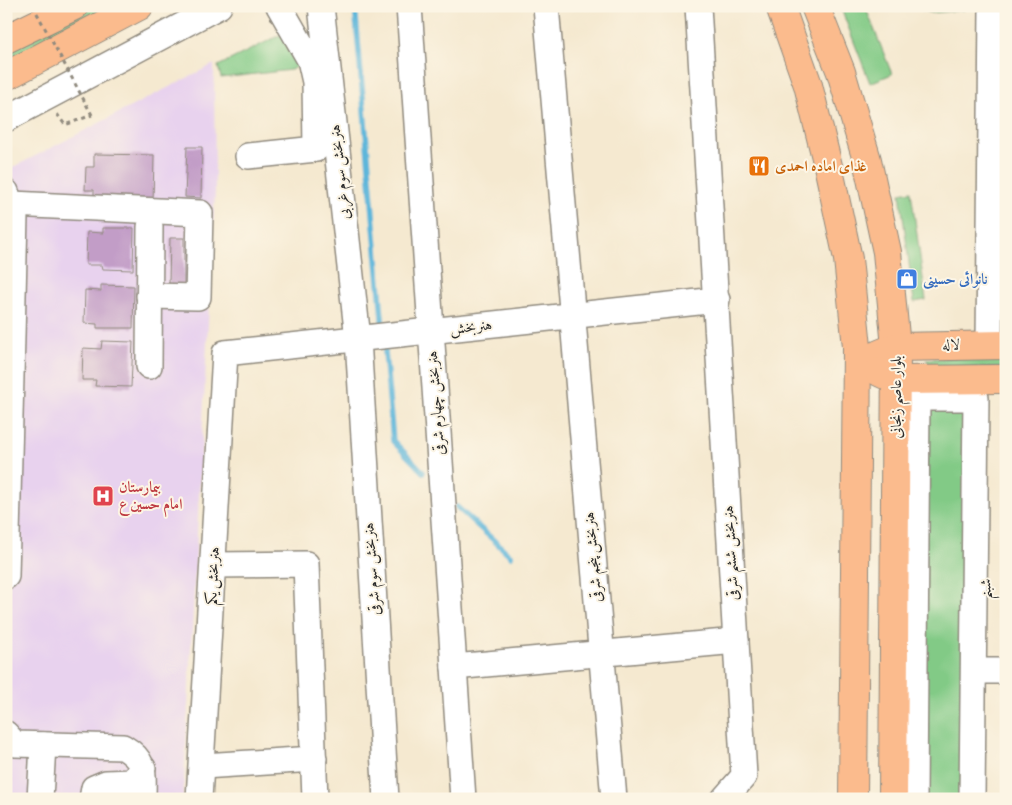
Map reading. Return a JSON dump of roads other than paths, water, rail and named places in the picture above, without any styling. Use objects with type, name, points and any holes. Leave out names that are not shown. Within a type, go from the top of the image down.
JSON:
[{"type":"main road","points":[[6,39],[74,6]]},
{"type":"main road","points":[[6,76],[139,6]]},
{"type":"main road","points":[[780,6],[808,85],[848,258],[857,363],[853,799]]},
{"type":"main road","name":"بلوار عاصم زنجانی","points":[[815,6],[841,72],[867,160],[888,252],[896,347],[893,799]]},
{"type":"main road","name":"لاله","points":[[896,347],[998,344]]},
{"type":"main road","points":[[857,363],[896,347]]},
{"type":"main road","points":[[857,363],[896,380],[997,379]]},
{"type":"street","points":[[6,119],[219,6]]},
{"type":"street","points":[[248,156],[316,150],[315,82],[310,60],[280,6]]},
{"type":"street","name":"هنربخش سوم غربی","points":[[321,6],[358,339]]},
{"type":"street","name":"هنربخش چهارم شرقی","points":[[409,6],[463,799]]},
{"type":"street","name":"هنربخش پنجم شرقی","points":[[546,6],[614,799]]},
{"type":"street","name":"هنربخش ششم شرقی","points":[[698,6],[744,776],[724,799]]},
{"type":"street","points":[[992,6],[999,78],[998,344]]},
{"type":"street","points":[[6,576],[15,216],[9,198],[200,213],[198,297],[149,296]]},
{"type":"street","points":[[149,366],[150,227]]},
{"type":"street","name":"هنربخش","points":[[225,352],[431,332],[717,300]]},
{"type":"street","name":"هنربخش سوم شرقی","points":[[358,339],[386,799]]},
{"type":"street","name":"هنربخش یکم","points":[[200,799],[225,352]]},
{"type":"street","name":"شبنم","points":[[984,799],[996,671],[997,379]]},
{"type":"street","points":[[914,799],[917,398],[976,398],[972,799]]},
{"type":"street","points":[[214,565],[306,564],[315,799]]},
{"type":"street","points":[[454,667],[736,641]]},
{"type":"street","points":[[6,734],[15,744],[123,747],[136,755],[143,768],[143,799]]},
{"type":"street","points":[[40,799],[42,744]]},
{"type":"street","points":[[202,766],[314,759]]},
{"type":"street","points":[[92,799],[94,788],[106,783],[132,782],[143,768]]},
{"type":"waterway","points":[[355,6],[383,329]]},
{"type":"waterway","points":[[384,341],[393,441],[423,472]]},
{"type":"waterway","points":[[457,507],[511,556]]},
{"type":"place","name":"غذای اماده احمدی","points":[[759,166]]},
{"type":"place","name":"نانوائی حسینی","points":[[907,279]]},
{"type":"place","name":"بیمارستان امام حسین ع","points":[[103,496]]}]
